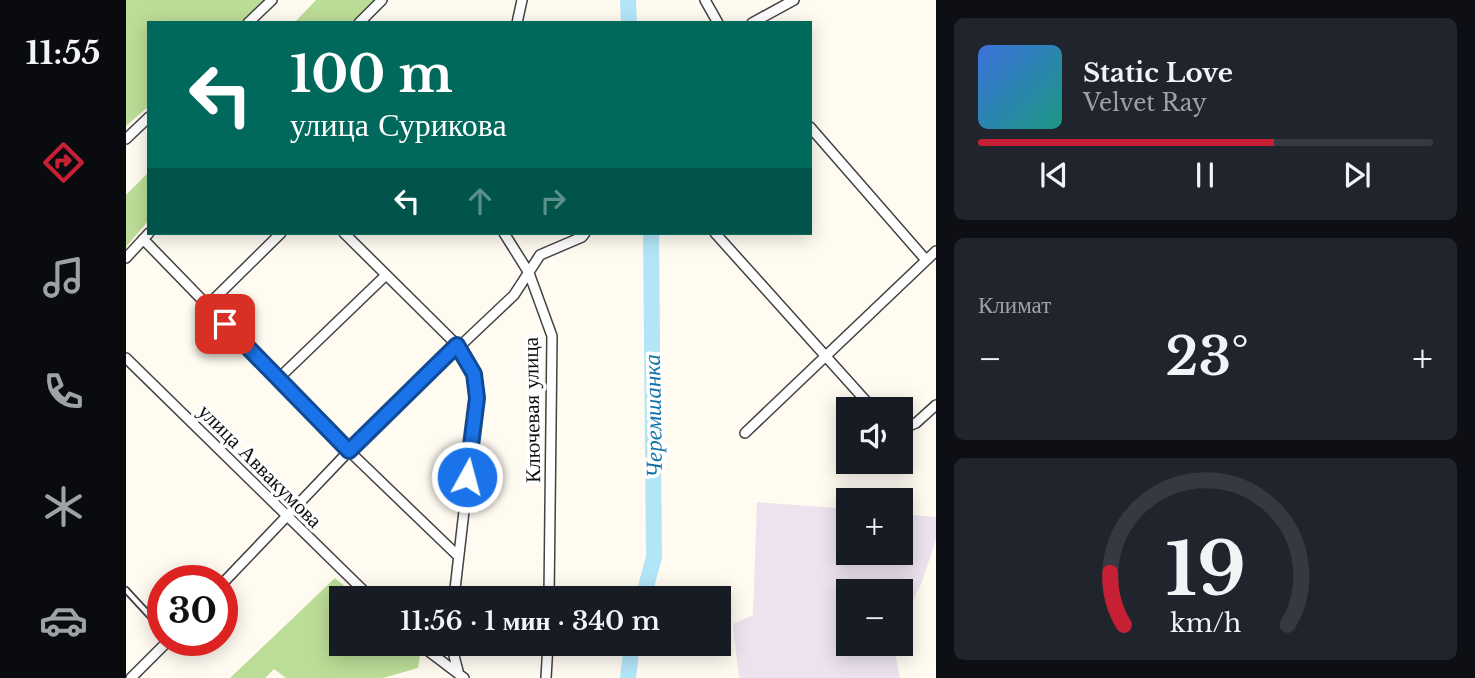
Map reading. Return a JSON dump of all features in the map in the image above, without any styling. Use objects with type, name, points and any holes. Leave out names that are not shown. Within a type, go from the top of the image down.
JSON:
[{"type":"street","points":[[250,21],[272,0]]},
{"type":"street","points":[[361,21],[382,0]]},
{"type":"street","points":[[517,21],[522,0]]},
{"type":"street","points":[[705,0],[717,21]]},
{"type":"street","points":[[756,21],[794,0]]},
{"type":"street","points":[[126,139],[147,119]]},
{"type":"street","points":[[812,129],[926,260]]},
{"type":"street","points":[[208,306],[279,235]]},
{"type":"street","points":[[346,235],[457,345],[474,374],[477,398],[455,586]]},
{"type":"street","name":"Ключевая улица","points":[[505,235],[529,272],[552,336],[549,586]]},
{"type":"street","points":[[238,567],[349,451],[457,345],[514,295],[540,255],[548,249],[584,235]]},
{"type":"street","points":[[717,235],[863,397]]},
{"type":"street","points":[[126,258],[146,236],[278,379],[457,555]]},
{"type":"street","points":[[745,433],[936,251]]},
{"type":"street","points":[[278,379],[385,276]]},
{"type":"street","name":"улица Аввакумова","points":[[126,358],[358,586]]},
{"type":"street","points":[[913,421],[936,405]]},
{"type":"street","points":[[131,678],[153,656]]},
{"type":"street","points":[[436,656],[462,675]]},
{"type":"street","points":[[453,656],[462,675]]},
{"type":"street","points":[[546,678],[547,656]]},
{"type":"lane","points":[[126,590],[147,613]]},
{"type":"shaded area","points":[[757,502],[836,508],[836,565],[913,565],[913,515],[936,517],[936,539],[913,600],[913,579],[836,579],[836,656],[895,656],[900,678],[739,678],[733,624],[753,615]]},
{"type":"green space","points":[[126,0],[269,0],[245,21],[147,21],[147,108],[126,126]]},
{"type":"green space","points":[[316,0],[374,0],[354,21],[296,21]]},
{"type":"green space","points":[[147,174],[147,222],[126,247],[126,195]]},
{"type":"green space","points":[[335,578],[344,586],[329,586],[329,656],[420,656],[418,668],[383,678],[286,678],[274,669],[265,678],[230,678]]},
{"type":"waterway","name":"Черемшанка","points":[[628,0],[629,21]]},
{"type":"waterway","name":"Черемшанка","points":[[646,586],[654,557],[651,235]]},
{"type":"waterway","name":"Черемшанка","points":[[628,678],[631,656]]},
{"type":"route","points":[[225,324],[349,451],[457,345],[474,374],[477,398],[467,477]]}]
